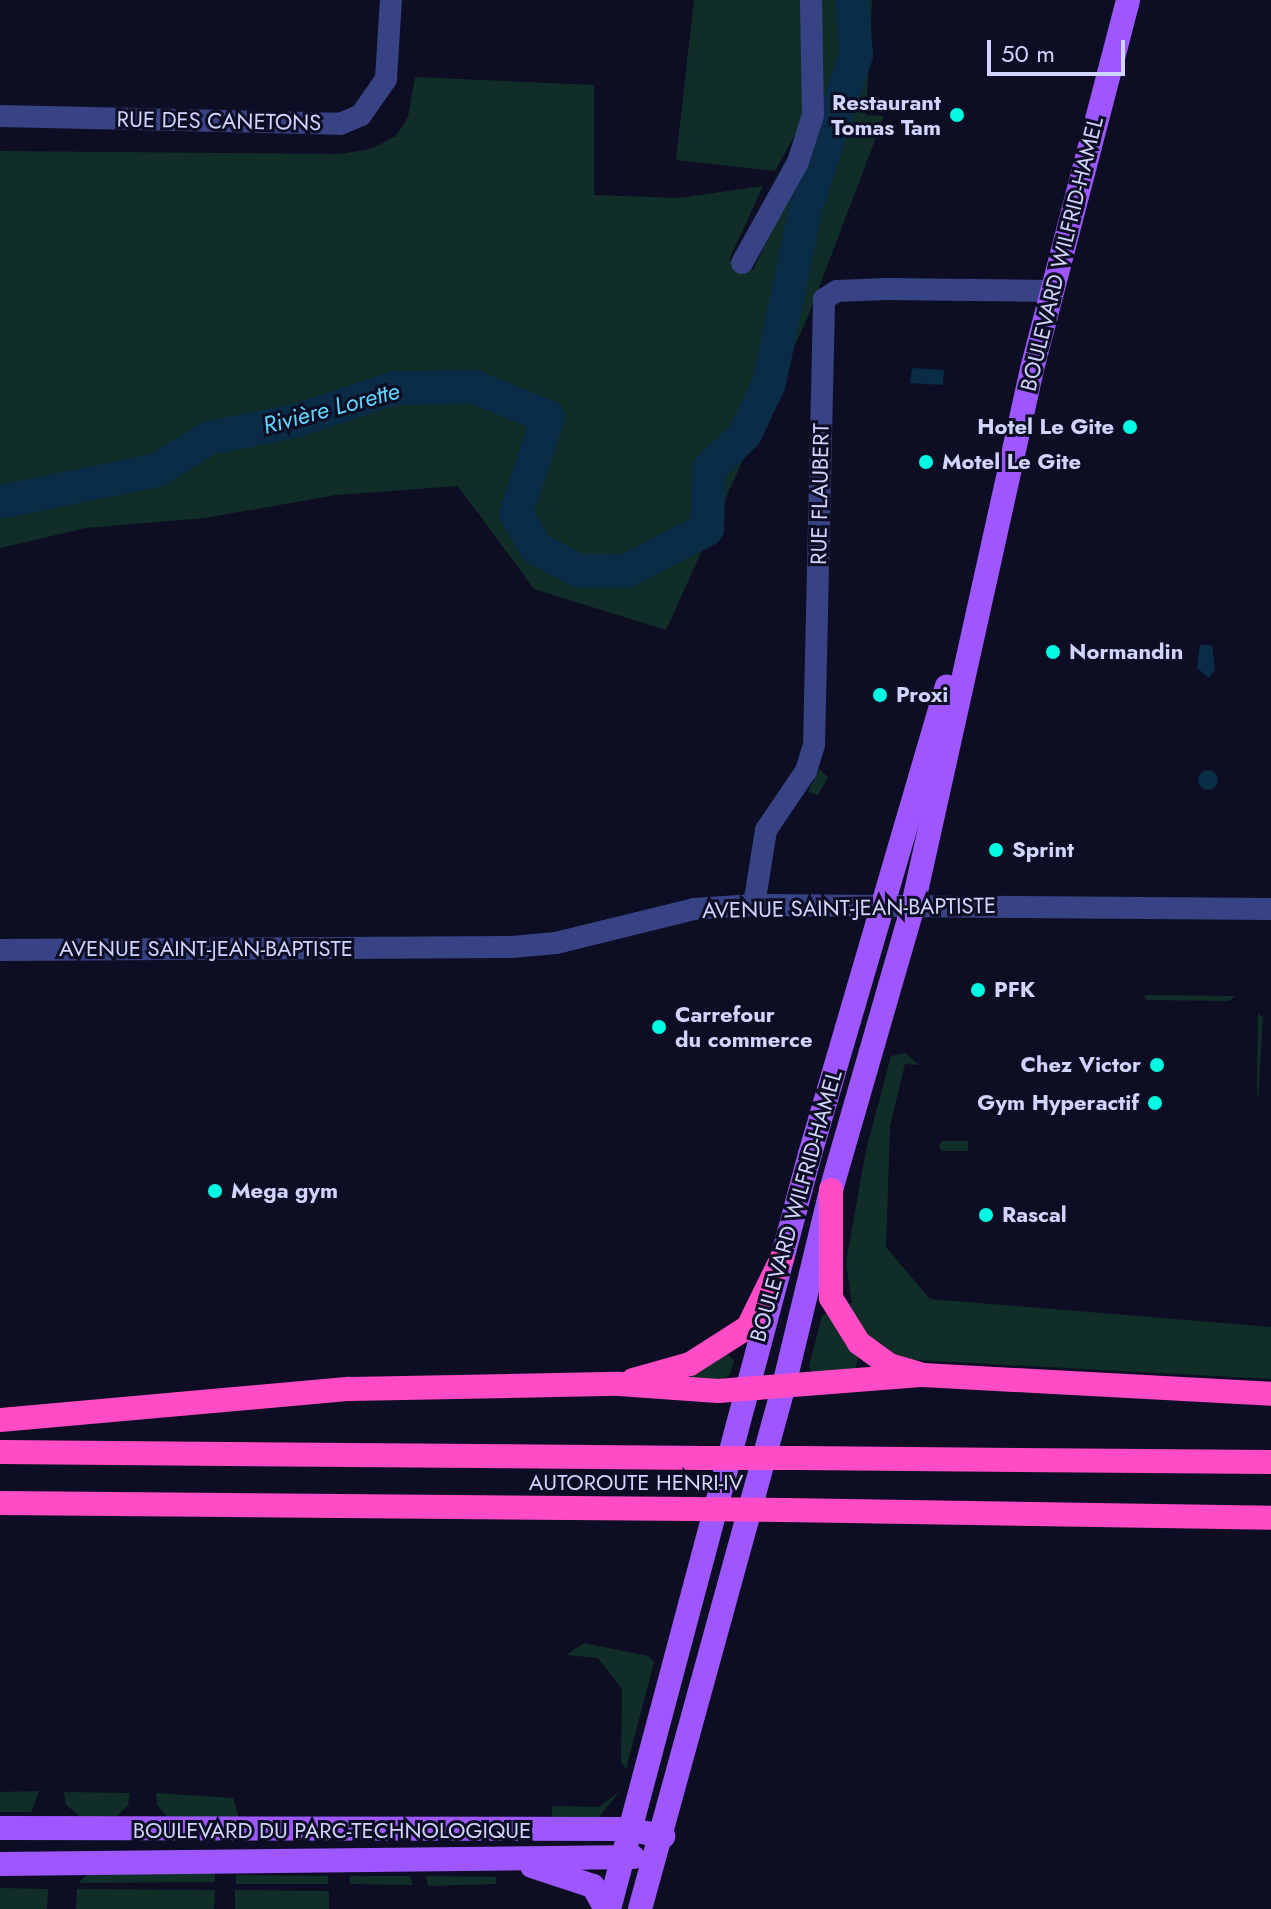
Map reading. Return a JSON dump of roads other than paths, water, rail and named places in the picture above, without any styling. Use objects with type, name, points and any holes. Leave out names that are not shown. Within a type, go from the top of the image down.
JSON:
[{"type":"highway","points":[[831,1190],[831,1298],[859,1343],[889,1365],[923,1375]]},
{"type":"highway","points":[[619,1384],[690,1364],[743,1331],[782,1258]]},
{"type":"highway","points":[[0,1420],[350,1389],[619,1384],[711,1391],[923,1375],[1079,1380],[1271,1394]]},
{"type":"highway","name":"AUTOROUTE HENRI-IV","points":[[0,1452],[1271,1462]]},
{"type":"highway","name":"AUTOROUTE HENRI-IV","points":[[0,1503],[1271,1518]]},
{"type":"main road","name":"BOULEVARD WILFRID-HAMEL","points":[[640,1909],[663,1836],[784,1385],[831,1190],[913,905],[1051,291],[1128,0]]},
{"type":"main road","name":"BOULEVARD WILFRID-HAMEL","points":[[607,1909],[626,1829],[782,1258],[881,906],[1001,508]]},
{"type":"main road","name":"BOULEVARD DU PARC-TECHNOLOGIQUE","points":[[0,1828],[626,1829],[663,1836]]},
{"type":"main road","name":"BOULEVARD DU PARC-TECHNOLOGIQUE","points":[[0,1864],[514,1861],[621,1854],[655,1861]]},
{"type":"main road","name":"BOULEVARD DU PARC-TECHNOLOGIQUE","points":[[514,1861],[593,1886],[607,1909]]},
{"type":"street","name":"RUE DES CANETONS","points":[[0,116],[340,124],[361,115],[386,79],[391,0]]},
{"type":"street","points":[[742,263],[798,162],[813,115],[811,0]]},
{"type":"street","name":"RUE FLAUBERT","points":[[754,905],[766,830],[806,771],[814,745],[824,299],[837,291],[886,289],[1051,291]]},
{"type":"street","name":"AVENUE SAINT-JEAN-BAPTISTE","points":[[0,950],[512,947],[556,943],[694,909],[754,905],[1271,909]]},
{"type":"water","points":[[912,368],[944,370],[943,385],[910,383]]},
{"type":"water","points":[[1200,645],[1212,645],[1215,670],[1209,678],[1197,668]]},
{"type":"water","points":[[1208,770],[1215,773],[1218,780],[1215,787],[1208,790],[1201,787],[1198,780],[1201,773]]},
{"type":"waterway","name":"Rivière Lorette","points":[[0,502],[157,470],[209,438],[296,421],[394,388],[474,387],[548,417],[516,513],[536,548],[579,571],[626,571],[707,529],[709,469],[745,434],[769,383],[806,207],[856,55],[852,0]]},
{"type":"place","name":"Restaurant Tomas Tam","points":[[957,115]]},
{"type":"place","name":"Hotel Le Gite","points":[[1130,427]]},
{"type":"place","name":"Motel Le Gite","points":[[926,462]]},
{"type":"place","name":"Normandin","points":[[1053,652]]},
{"type":"place","name":"Proxi","points":[[880,695]]},
{"type":"place","name":"Sprint","points":[[996,850]]},
{"type":"place","name":"PFK","points":[[978,990]]},
{"type":"place","name":"Carrefour du commerce","points":[[659,1027]]},
{"type":"place","name":"Chez Victor","points":[[1157,1065]]},
{"type":"place","name":"Gym Hyperactif","points":[[1155,1103]]},
{"type":"place","name":"Mega gym","points":[[215,1191]]},
{"type":"place","name":"Rascal","points":[[986,1215]]}]
